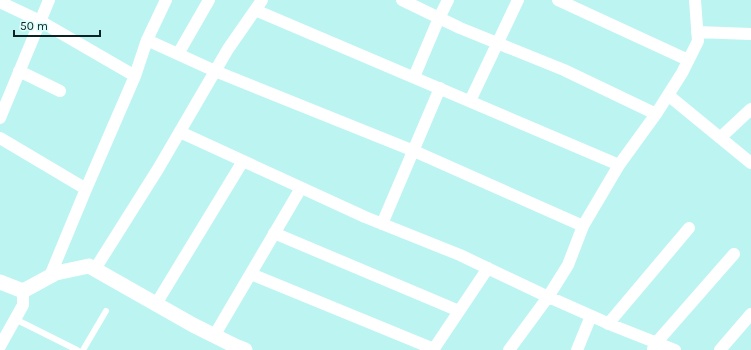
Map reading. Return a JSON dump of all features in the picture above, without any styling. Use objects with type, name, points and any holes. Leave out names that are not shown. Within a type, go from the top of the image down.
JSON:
[{"type":"street","points":[[0,118],[49,0]]},
{"type":"street","points":[[50,276],[135,76],[147,40],[166,0]]},
{"type":"street","points":[[178,54],[209,0]]},
{"type":"street","points":[[96,270],[158,169],[228,49],[262,0]]},
{"type":"street","points":[[402,0],[460,28],[564,70],[656,114]]},
{"type":"street","points":[[414,77],[448,0]]},
{"type":"street","points":[[470,101],[518,0]]},
{"type":"street","points":[[558,0],[688,60]]},
{"type":"street","points":[[509,350],[548,297],[568,265],[583,226],[619,165],[656,114],[682,73],[698,41],[695,0]]},
{"type":"street","points":[[0,2],[40,21],[135,76]]},
{"type":"street","points":[[255,10],[619,165]]},
{"type":"street","points":[[697,32],[751,34]]},
{"type":"street","points":[[147,40],[215,71],[414,151],[583,226]]},
{"type":"street","points":[[19,71],[60,91]]},
{"type":"street","points":[[382,224],[440,88]]},
{"type":"street","points":[[668,95],[751,163]]},
{"type":"street","points":[[720,138],[751,109]]},
{"type":"street","points":[[180,132],[382,224],[460,254],[654,346],[675,350]]},
{"type":"street","points":[[0,138],[86,189]]},
{"type":"street","points":[[156,304],[243,161]]},
{"type":"street","points":[[214,336],[301,188]]},
{"type":"street","points":[[608,324],[689,228]]},
{"type":"street","points":[[274,233],[459,311]]},
{"type":"street","points":[[654,346],[734,254]]},
{"type":"street","points":[[23,291],[56,273],[89,266],[214,336],[245,350]]},
{"type":"street","points":[[251,274],[433,350],[488,268]]},
{"type":"street","points":[[0,282],[23,291]]},
{"type":"street","points":[[0,346],[23,305],[23,291]]},
{"type":"street","points":[[720,350],[751,314]]},
{"type":"street","points":[[577,350],[591,316]]},
{"type":"lane","points":[[84,350],[106,311]]},
{"type":"lane","points":[[15,319],[78,350]]}]
